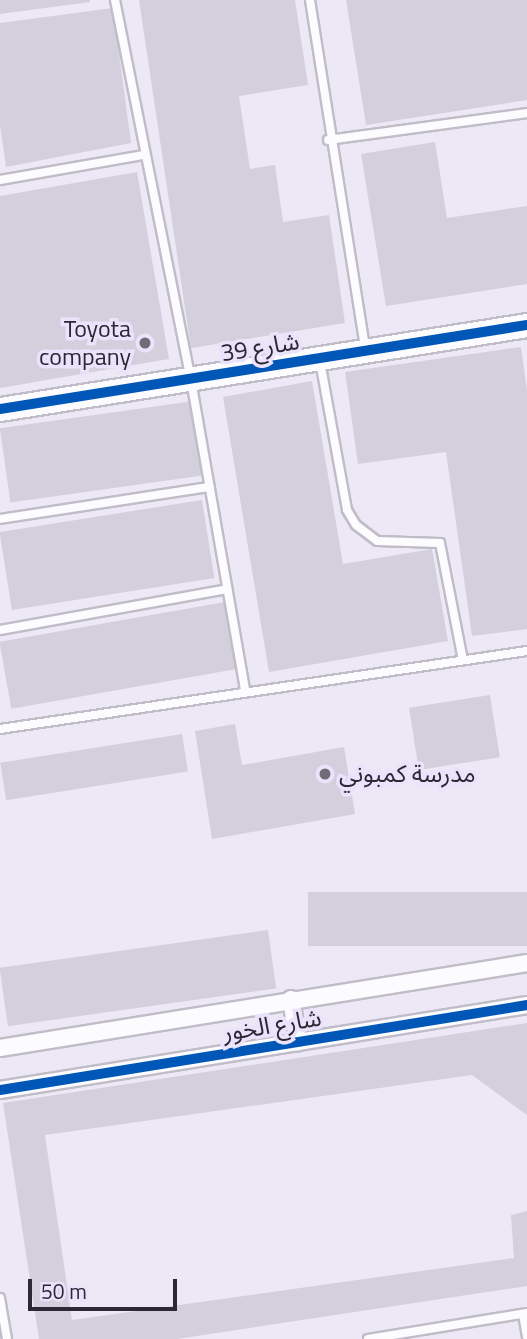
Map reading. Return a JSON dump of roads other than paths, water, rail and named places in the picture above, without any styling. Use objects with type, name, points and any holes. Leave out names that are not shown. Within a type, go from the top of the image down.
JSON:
[{"type":"street","name":"شارع 39","points":[[0,409],[319,359],[365,348],[527,325]]},
{"type":"street","name":"شارع الخور","points":[[7,1047],[527,963]]},
{"type":"street","points":[[291,999],[298,1042]]},
{"type":"street","name":"شارع الخور","points":[[0,1090],[527,1005]]},
{"type":"lane","points":[[115,0],[143,155],[191,380],[244,691]]},
{"type":"lane","points":[[310,0],[328,140],[365,348]]},
{"type":"lane","points":[[328,140],[527,113]]},
{"type":"lane","points":[[0,180],[143,155]]},
{"type":"lane","points":[[319,359],[347,510],[356,525],[377,541],[440,543],[463,660]]},
{"type":"lane","points":[[0,519],[210,487]]},
{"type":"lane","points":[[0,630],[227,589]]},
{"type":"lane","points":[[0,729],[527,651]]},
{"type":"lane","points":[[0,1298],[7,1339]]},
{"type":"lane","points":[[368,1339],[525,1314],[527,1337]]},
{"type":"place","name":"Toyota company","points":[[145,343]]},
{"type":"place","name":"مدرسة كمبوني","points":[[325,774]]}]
